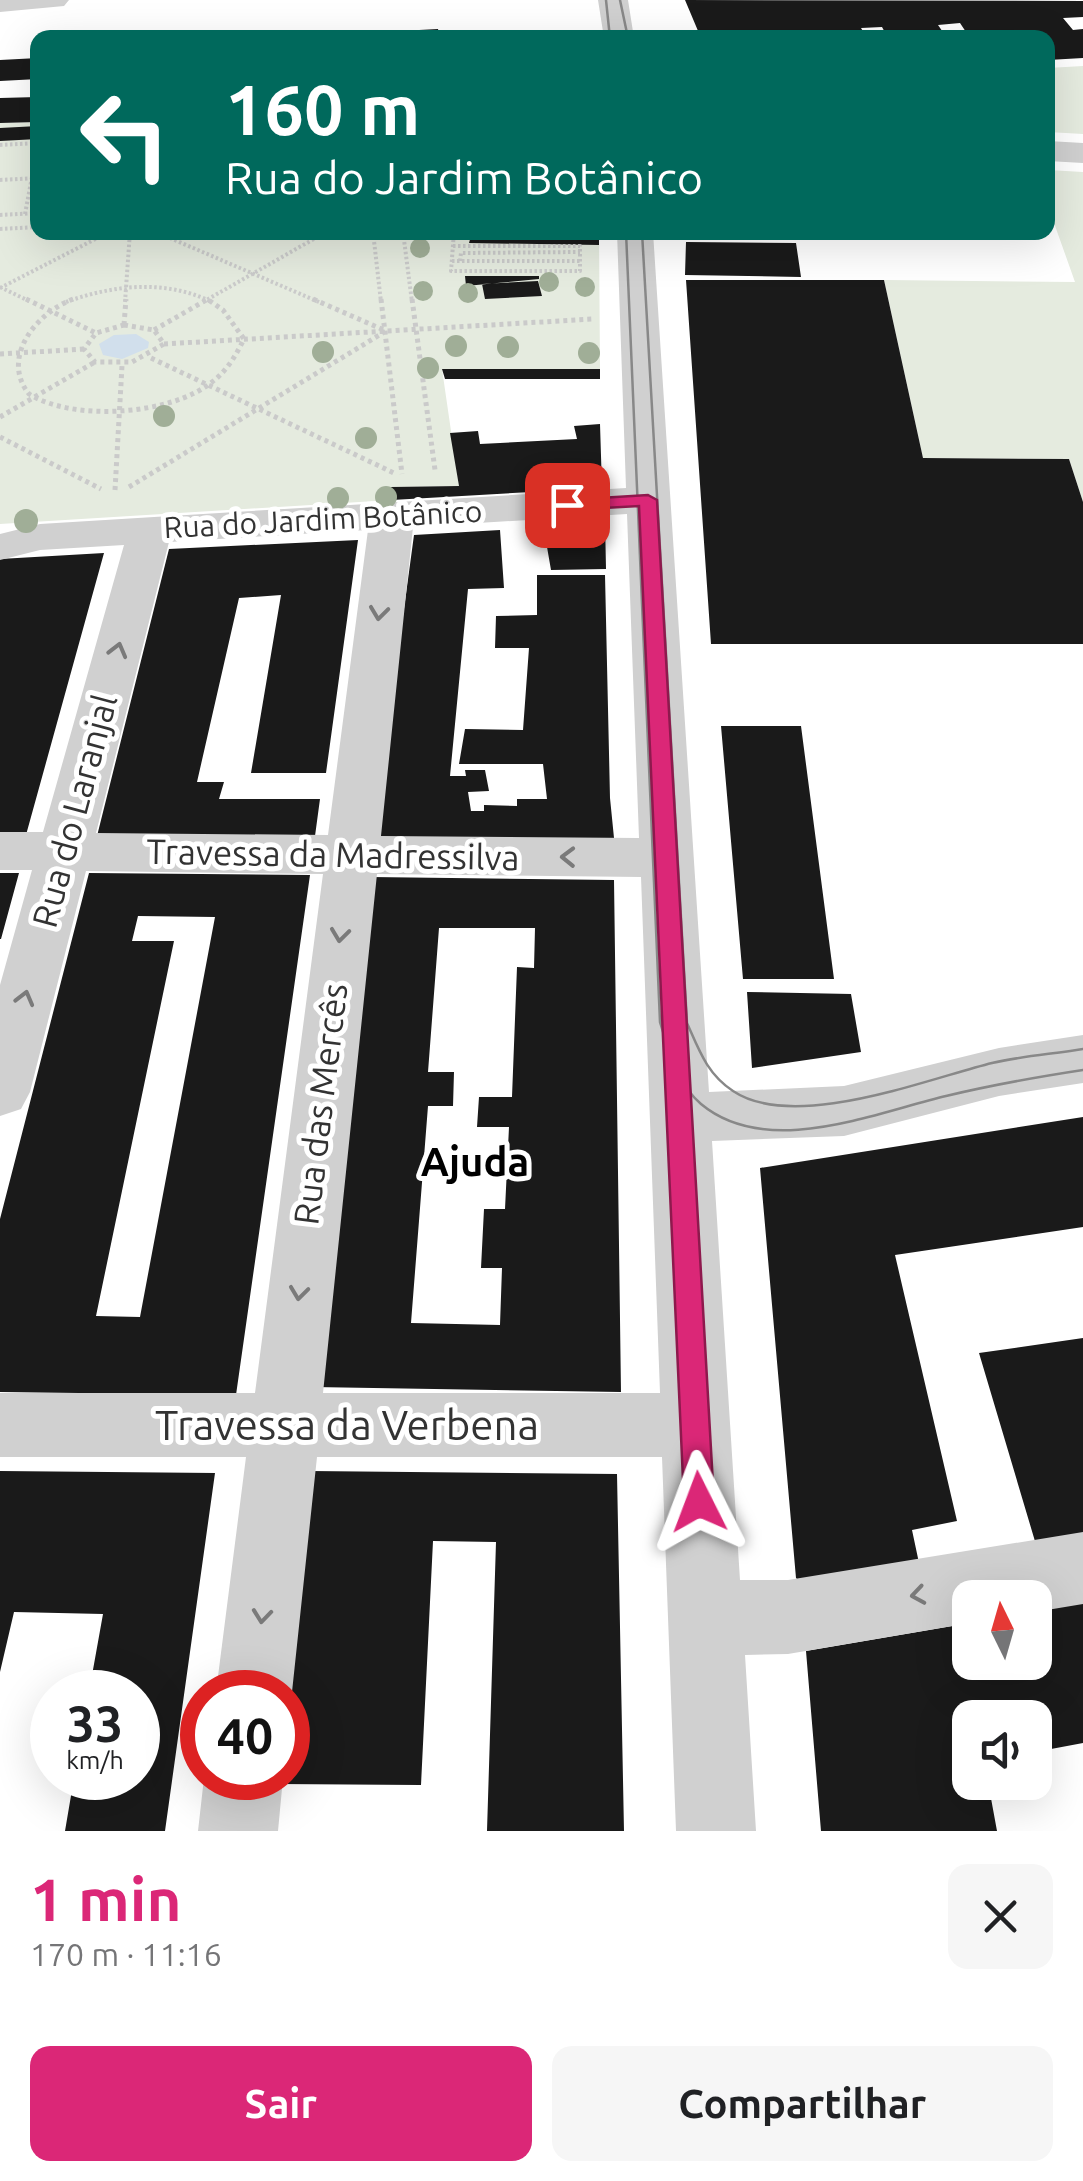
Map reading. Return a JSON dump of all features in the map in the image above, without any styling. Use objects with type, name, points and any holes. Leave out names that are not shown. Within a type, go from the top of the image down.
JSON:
[{"type":"street","points":[[0,2],[54,0]]},
{"type":"street","points":[[613,0],[618,30]]},
{"type":"street","points":[[1055,151],[1083,153]]},
{"type":"street","points":[[634,240],[716,1831]]},
{"type":"street","name":"Rua do Jardim Botânico","points":[[0,547],[132,513],[393,490],[648,500]]},
{"type":"street","name":"Rua das Mercês","points":[[256,1670],[393,490]]},
{"type":"street","name":"Rua do Laranjal","points":[[0,1092],[64,852],[132,513]]},
{"type":"street","name":"Travessa da Madressilva","points":[[0,851],[665,858]]},
{"type":"street","points":[[678,1118],[844,1112],[999,1072],[1083,1059]]},
{"type":"street","name":"Travessa da Verbena","points":[[0,1426],[695,1425]]},
{"type":"street","points":[[705,1618],[788,1617],[1083,1568]]},
{"type":"street","points":[[238,1831],[242,1800]]},
{"type":"path","points":[[0,145],[30,144]]},
{"type":"path","points":[[0,180],[30,178]]},
{"type":"path","points":[[25,214],[30,194]]},
{"type":"path","points":[[0,216],[30,214]]},
{"type":"path","points":[[0,228],[30,226]]},
{"type":"path","points":[[0,287],[93,240]]},
{"type":"path","points":[[124,325],[129,240]]},
{"type":"path","points":[[174,240],[386,331]]},
{"type":"path","points":[[0,287],[96,332],[124,325],[154,330],[312,240]]},
{"type":"path","points":[[374,240],[386,331],[393,490]]},
{"type":"path","points":[[404,240],[436,475]]},
{"type":"path","points":[[453,240],[451,271],[580,271],[580,246],[453,246]]},
{"type":"path","points":[[460,261],[461,253],[580,252]]},
{"type":"path","points":[[452,261],[580,261]]},
{"type":"path","points":[[31,318],[84,294],[126,286],[172,288],[210,298],[232,314],[244,339]]},
{"type":"path","points":[[0,416],[95,362],[122,366],[151,358],[164,344],[639,316]]},
{"type":"path","points":[[154,330],[164,344]]},
{"type":"path","points":[[132,513],[259,409],[386,331]]},
{"type":"path","points":[[84,349],[96,332]]},
{"type":"path","points":[[9,378],[34,398],[72,408],[119,411],[168,400],[208,385],[232,362],[244,339]]},
{"type":"path","points":[[2,354],[10,341]]},
{"type":"path","points":[[2,354],[84,349]]},
{"type":"path","points":[[84,349],[95,362]]},
{"type":"path","points":[[2,354],[7,366]]},
{"type":"path","points":[[151,358],[259,409],[393,490]]},
{"type":"path","points":[[122,366],[119,411],[132,513]]},
{"type":"path","points":[[0,438],[132,513]]},
{"type":"path","points":[[95,498],[132,513]]},
{"type":"shaded area","points":[[1083,66],[1083,134],[1055,132],[1055,68]]},
{"type":"shaded area","points":[[30,122],[30,240],[599,240],[600,369],[442,369],[459,486],[391,487],[392,500],[0,524],[0,123]]},
{"type":"shaded area","points":[[1055,170],[1083,172],[1083,502],[1069,459],[923,458],[884,280],[1075,282],[1055,226]]},
{"type":"water","points":[[136,334],[149,342],[148,348],[122,359],[103,355],[99,344],[114,335]]},
{"type":"building","points":[[685,0],[1083,1],[1083,17],[1063,18],[1073,30],[1083,29],[1083,58],[1055,60],[1055,30],[965,30],[960,23],[938,25],[941,30],[698,30]]},
{"type":"building","points":[[30,58],[30,79],[0,81],[0,60]]},
{"type":"building","points":[[30,97],[30,122],[0,123],[0,98]]},
{"type":"building","points":[[30,126],[30,139],[0,141],[0,128]]},
{"type":"building","points":[[470,240],[599,240],[599,245],[469,243]]},
{"type":"building","points":[[686,242],[796,243],[801,277],[685,275]]},
{"type":"building","points":[[465,276],[539,276],[539,279],[466,286]]},
{"type":"building","points":[[686,280],[884,280],[923,458],[1069,459],[1083,502],[1083,644],[711,644]]},
{"type":"building","points":[[538,281],[542,296],[485,299],[482,284]]},
{"type":"building","points":[[442,369],[600,369],[600,379],[445,379]]},
{"type":"building","points":[[600,424],[602,488],[392,500],[391,487],[459,486],[450,433],[478,431],[480,444],[577,439],[574,426]]},
{"type":"building","points":[[605,521],[606,569],[551,570],[543,524]]},
{"type":"building","points":[[500,530],[504,588],[468,589],[450,776],[466,776],[465,770],[485,770],[489,791],[468,792],[471,811],[484,811],[484,805],[517,806],[517,799],[547,799],[543,764],[459,764],[465,729],[523,730],[529,648],[495,648],[496,616],[537,615],[537,575],[605,575],[610,798],[615,848],[372,845],[414,535]]},
{"type":"building","points":[[358,540],[326,773],[251,773],[281,595],[239,598],[197,782],[224,782],[219,799],[320,799],[315,836],[97,836],[169,549]]},
{"type":"building","points":[[104,553],[26,835],[0,834],[0,559]]},
{"type":"building","points":[[721,726],[801,726],[834,979],[743,979]]},
{"type":"building","points":[[0,873],[19,873],[1,939],[0,939]]},
{"type":"building","points":[[89,873],[310,875],[236,1395],[0,1392],[0,1219]],"holes":[[[138,916],[215,917],[140,1317],[96,1316],[174,941],[132,941]]]},
{"type":"building","points":[[371,877],[614,880],[621,1392],[313,1387]],"holes":[[[439,928],[535,928],[534,968],[517,967],[512,1097],[479,1097],[477,1127],[509,1127],[505,1209],[484,1209],[481,1268],[502,1268],[500,1325],[411,1323],[428,1106],[453,1106],[454,1072],[428,1072]]]},
{"type":"building","points":[[747,992],[851,994],[861,1052],[752,1068]]},
{"type":"building","points":[[1083,1117],[1083,1227],[895,1255],[957,1521],[912,1530],[919,1563],[803,1585],[796,1578],[760,1168]]},
{"type":"building","points":[[1083,1338],[1083,1541],[1037,1548],[979,1353]]},
{"type":"building","points":[[0,1471],[215,1473],[187,1670],[180,1670],[180,1724],[165,1831],[65,1831],[70,1800],[160,1800],[160,1670],[93,1670],[103,1614],[14,1612],[0,1672]]},
{"type":"building","points":[[310,1471],[617,1474],[624,1831],[487,1831],[496,1542],[433,1541],[421,1785],[310,1784],[310,1670],[289,1670]]},
{"type":"building","points":[[1083,1603],[1083,1743],[1052,1749],[1052,1700],[952,1700],[952,1800],[991,1800],[997,1831],[821,1831],[806,1651],[952,1626],[952,1680],[1052,1680],[1052,1608]]},
{"type":"tram line","points":[[606,0],[609,30]]},
{"type":"tram line","points":[[620,0],[626,30]]},
{"type":"tram line","points":[[626,240],[660,1022],[680,1077],[701,1104],[728,1120],[757,1128],[789,1130],[854,1121],[963,1092],[1083,1070]]},
{"type":"tram line","points":[[642,240],[687,1023],[705,1061],[733,1091],[759,1102],[790,1106],[861,1098],[992,1063],[1083,1049]]},
{"type":"district","name":"Ajuda","points":[[475,1162]]},
{"type":"route","points":[[567,505],[648,500],[699,1502]]}]
